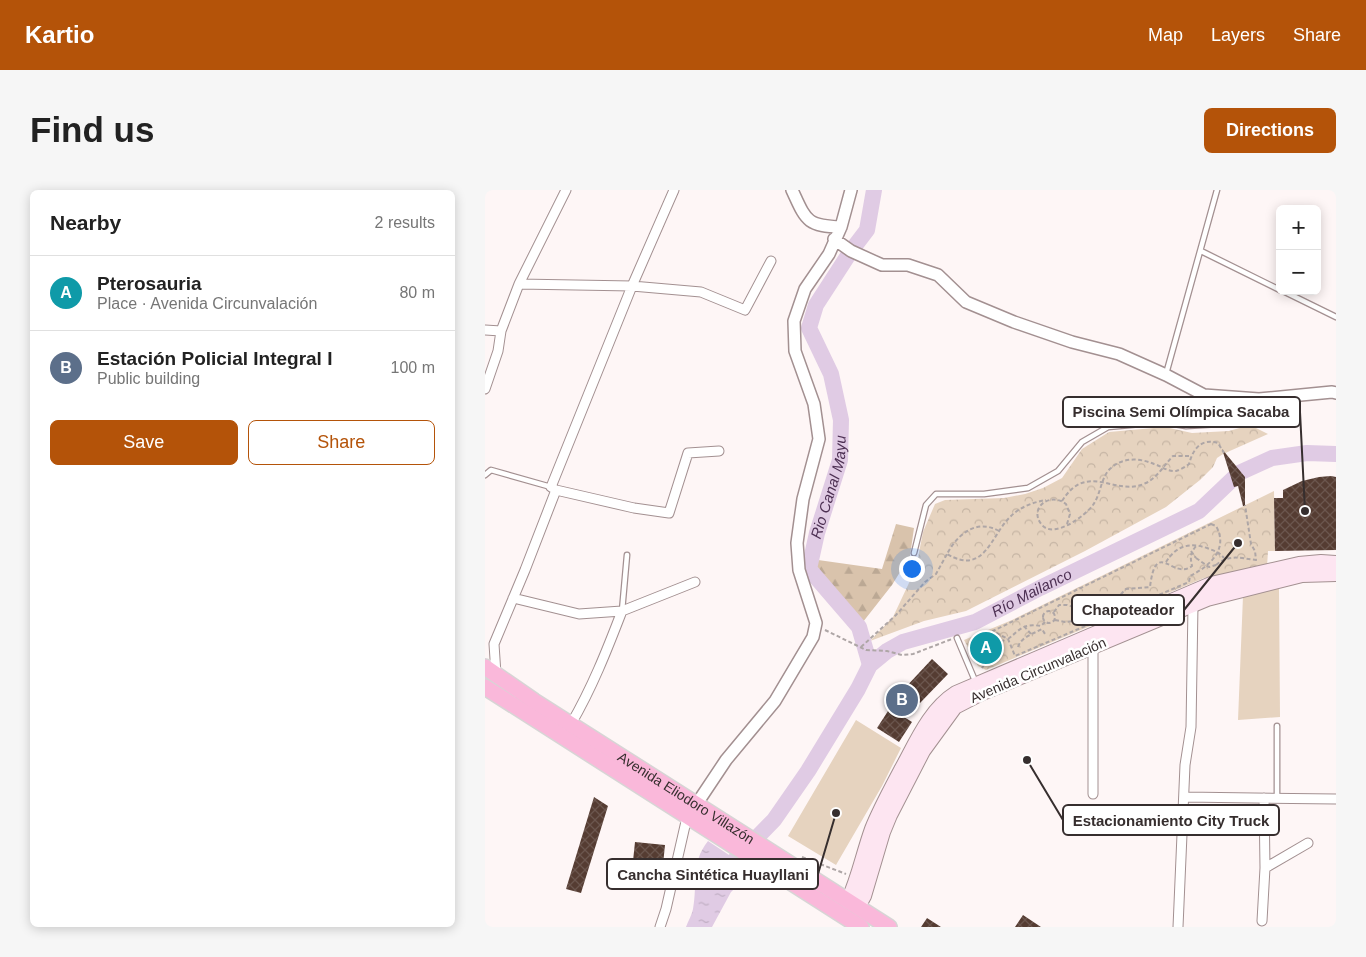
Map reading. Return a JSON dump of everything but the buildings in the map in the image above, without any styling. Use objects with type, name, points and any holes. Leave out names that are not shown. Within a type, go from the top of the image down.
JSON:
[{"type":"highway","name":"Avenida Eliodoro Villazón","points":[[489,674],[525,713]]},
{"type":"highway","name":"Avenida Eliodoro Villazón","points":[[489,674],[571,724],[709,823],[820,892],[860,927]]},
{"type":"highway","name":"Avenida Eliodoro Villazón","points":[[485,687],[525,713],[692,811]]},
{"type":"highway","name":"Avenida Eliodoro Villazón","points":[[485,692],[525,713]]},
{"type":"highway","name":"Avenida Eliodoro Villazón","points":[[820,892],[853,904],[889,927]]},
{"type":"main road","name":"Avenida Circunvalación","points":[[979,689],[1191,599],[1207,599],[1307,564],[1336,563]]},
{"type":"main road","name":"Avenida Circunvalación","points":[[1276,576],[1336,574]]},
{"type":"main road","name":"Avenida Circunvalación","points":[[853,904],[864,896],[890,815],[948,698],[979,689],[1093,647],[1191,599]]},
{"type":"street","points":[[485,389],[498,351],[501,331],[519,284],[566,190]]},
{"type":"street","points":[[489,674],[493,644],[513,598],[632,286],[674,190]]},
{"type":"street","points":[[792,190],[804,216],[819,226],[841,227]]},
{"type":"street","points":[[660,927],[692,811],[726,760],[775,701],[813,637],[816,623],[799,570],[797,543],[803,499],[819,439],[819,428],[814,404],[795,351],[794,321],[805,289],[829,254],[834,239],[841,227],[851,190]]},
{"type":"street","points":[[834,239],[851,251],[882,264],[908,265],[938,275],[965,302],[1014,322],[1072,342],[1119,354],[1204,396],[1252,399],[1336,393]]},
{"type":"street","points":[[519,284],[632,286],[701,292],[745,310],[771,260]]},
{"type":"street","points":[[485,330],[501,331]]},
{"type":"street","points":[[554,489],[634,508],[669,513],[688,452],[719,451]]},
{"type":"street","points":[[513,598],[579,614],[622,611],[695,582]]},
{"type":"street","points":[[1178,927],[1185,765],[1191,727],[1191,599]]},
{"type":"street","points":[[571,724],[588,695],[606,655],[622,611]]},
{"type":"street","points":[[1093,647],[1093,794]]},
{"type":"street","points":[[1185,797],[1336,800]]},
{"type":"street","points":[[1262,921],[1265,868],[1264,798]]},
{"type":"street","points":[[1265,868],[1308,843]]},
{"type":"lane","points":[[1165,376],[1217,190]]},
{"type":"lane","points":[[1201,251],[1276,288]]},
{"type":"lane","points":[[1291,295],[1336,317]]},
{"type":"lane","points":[[914,553],[925,505],[936,494],[984,494],[1029,488],[1059,471],[1082,442],[1108,427],[1162,422],[1186,426],[1236,423],[1252,399]]},
{"type":"lane","points":[[485,475],[491,470],[554,489]]},
{"type":"lane","points":[[622,611],[627,555]]},
{"type":"lane","points":[[957,638],[979,689]]},
{"type":"lane","points":[[1277,726],[1277,799]]},
{"type":"path","points":[[1051,499],[1042,504],[1038,513],[1040,523],[1053,531],[1063,528],[1088,511],[1094,504],[1107,471],[1123,461],[1140,460],[1175,471],[1189,464],[1196,447],[1205,442],[1219,443],[1224,453]]},
{"type":"path","points":[[1062,501],[1073,487],[1084,482],[1093,480],[1137,486],[1147,482],[1159,473],[1173,456],[1191,456]]},
{"type":"path","points":[[947,554],[960,560],[970,560],[984,554],[999,530],[1013,514],[1037,502],[1051,499],[1062,501],[1069,508],[1070,519],[1067,524]]},
{"type":"path","points":[[1191,551],[1196,558],[1209,567],[1216,565],[1224,558],[1256,560],[1255,551],[1251,544],[1245,505]]},
{"type":"path","points":[[1015,656],[1007,639],[993,631],[1211,524],[1216,526],[1221,543],[1219,552],[1209,564],[1190,576],[1189,582],[1110,616]]},
{"type":"path","points":[[860,648],[896,615],[925,582],[936,574],[957,538],[974,527],[985,526],[999,530]]},
{"type":"path","points":[[1165,562],[1170,555],[1181,547],[1197,545],[1219,552],[1224,558]]},
{"type":"path","points":[[1081,616],[1086,618],[1090,614],[1105,613],[1111,609],[1118,597],[1126,589],[1151,587],[1151,573],[1154,566],[1159,562],[1165,562],[1178,569],[1189,569],[1192,566],[1191,551],[1197,545]]},
{"type":"path","points":[[1053,613],[1059,605],[1067,604],[1080,609]]},
{"type":"path","points":[[1080,609],[1085,606],[1088,607],[1090,614]]},
{"type":"path","points":[[1080,609],[1081,616]]},
{"type":"path","points":[[1046,621],[1043,618],[1045,613],[1048,611],[1053,613]]},
{"type":"path","points":[[1053,613],[1055,616],[1054,620]]},
{"type":"path","points":[[1046,621],[1049,623],[1054,620],[1076,622],[1081,616]]},
{"type":"path","points":[[982,668],[999,642],[1007,639],[1024,626],[1029,624],[1041,626],[1046,621]]},
{"type":"path","points":[[816,623],[860,648],[903,655],[913,654],[957,638]]},
{"type":"path","points":[[1024,626],[1031,634]]},
{"type":"path","points":[[1018,648],[1020,642],[1031,634],[1042,629],[1045,634]]},
{"type":"green space","points":[[1250,425],[1268,434],[1217,458],[1213,467],[1200,480],[1166,507],[1085,551],[966,611],[924,621],[870,641],[893,617],[916,568],[923,532],[935,504],[945,500],[1004,498],[1043,488],[1062,478],[1082,449],[1109,432],[1165,427],[1192,433],[1229,431]]},
{"type":"green space","points":[[1274,491],[1275,551],[1268,551],[1267,567],[1204,578],[986,670],[978,666],[964,640],[1012,620]]},
{"type":"green space","points":[[896,524],[914,528],[910,556],[892,585],[859,627],[809,569],[811,559],[882,569]]},
{"type":"green space","points":[[1279,588],[1280,717],[1238,720],[1243,596]]},
{"type":"green space","points":[[856,720],[901,748],[882,786],[836,865],[788,836]]},
{"type":"water","points":[[708,841],[753,871],[731,892],[712,927],[686,927],[693,909],[699,858],[702,849]]},
{"type":"waterway","name":"Rio Canal Mayu","points":[[870,665],[859,627],[809,569],[817,533],[840,460],[841,420],[831,374],[809,328],[816,305],[867,230],[874,190]]},
{"type":"waterway","name":"Río Mailanco","points":[[722,876],[727,868],[774,820],[808,771],[858,689],[870,665],[887,651],[903,642],[975,622],[1040,588],[1199,511],[1239,473],[1272,458],[1307,453],[1336,454]]},
{"type":"place","name":"Piscina Semi Olímpica Sacaba","points":[[1305,511]]},
{"type":"place","name":"Chapoteador","points":[[1238,543]]},
{"type":"place","name":"Pterosauria","points":[[986,648]]},
{"type":"place","name":"Estación Policial Integral I","points":[[902,700]]},
{"type":"place","name":"Estacionamiento City Truck","points":[[1027,760]]},
{"type":"place","name":"Cancha Sintética Huayllani","points":[[836,813]]}]
